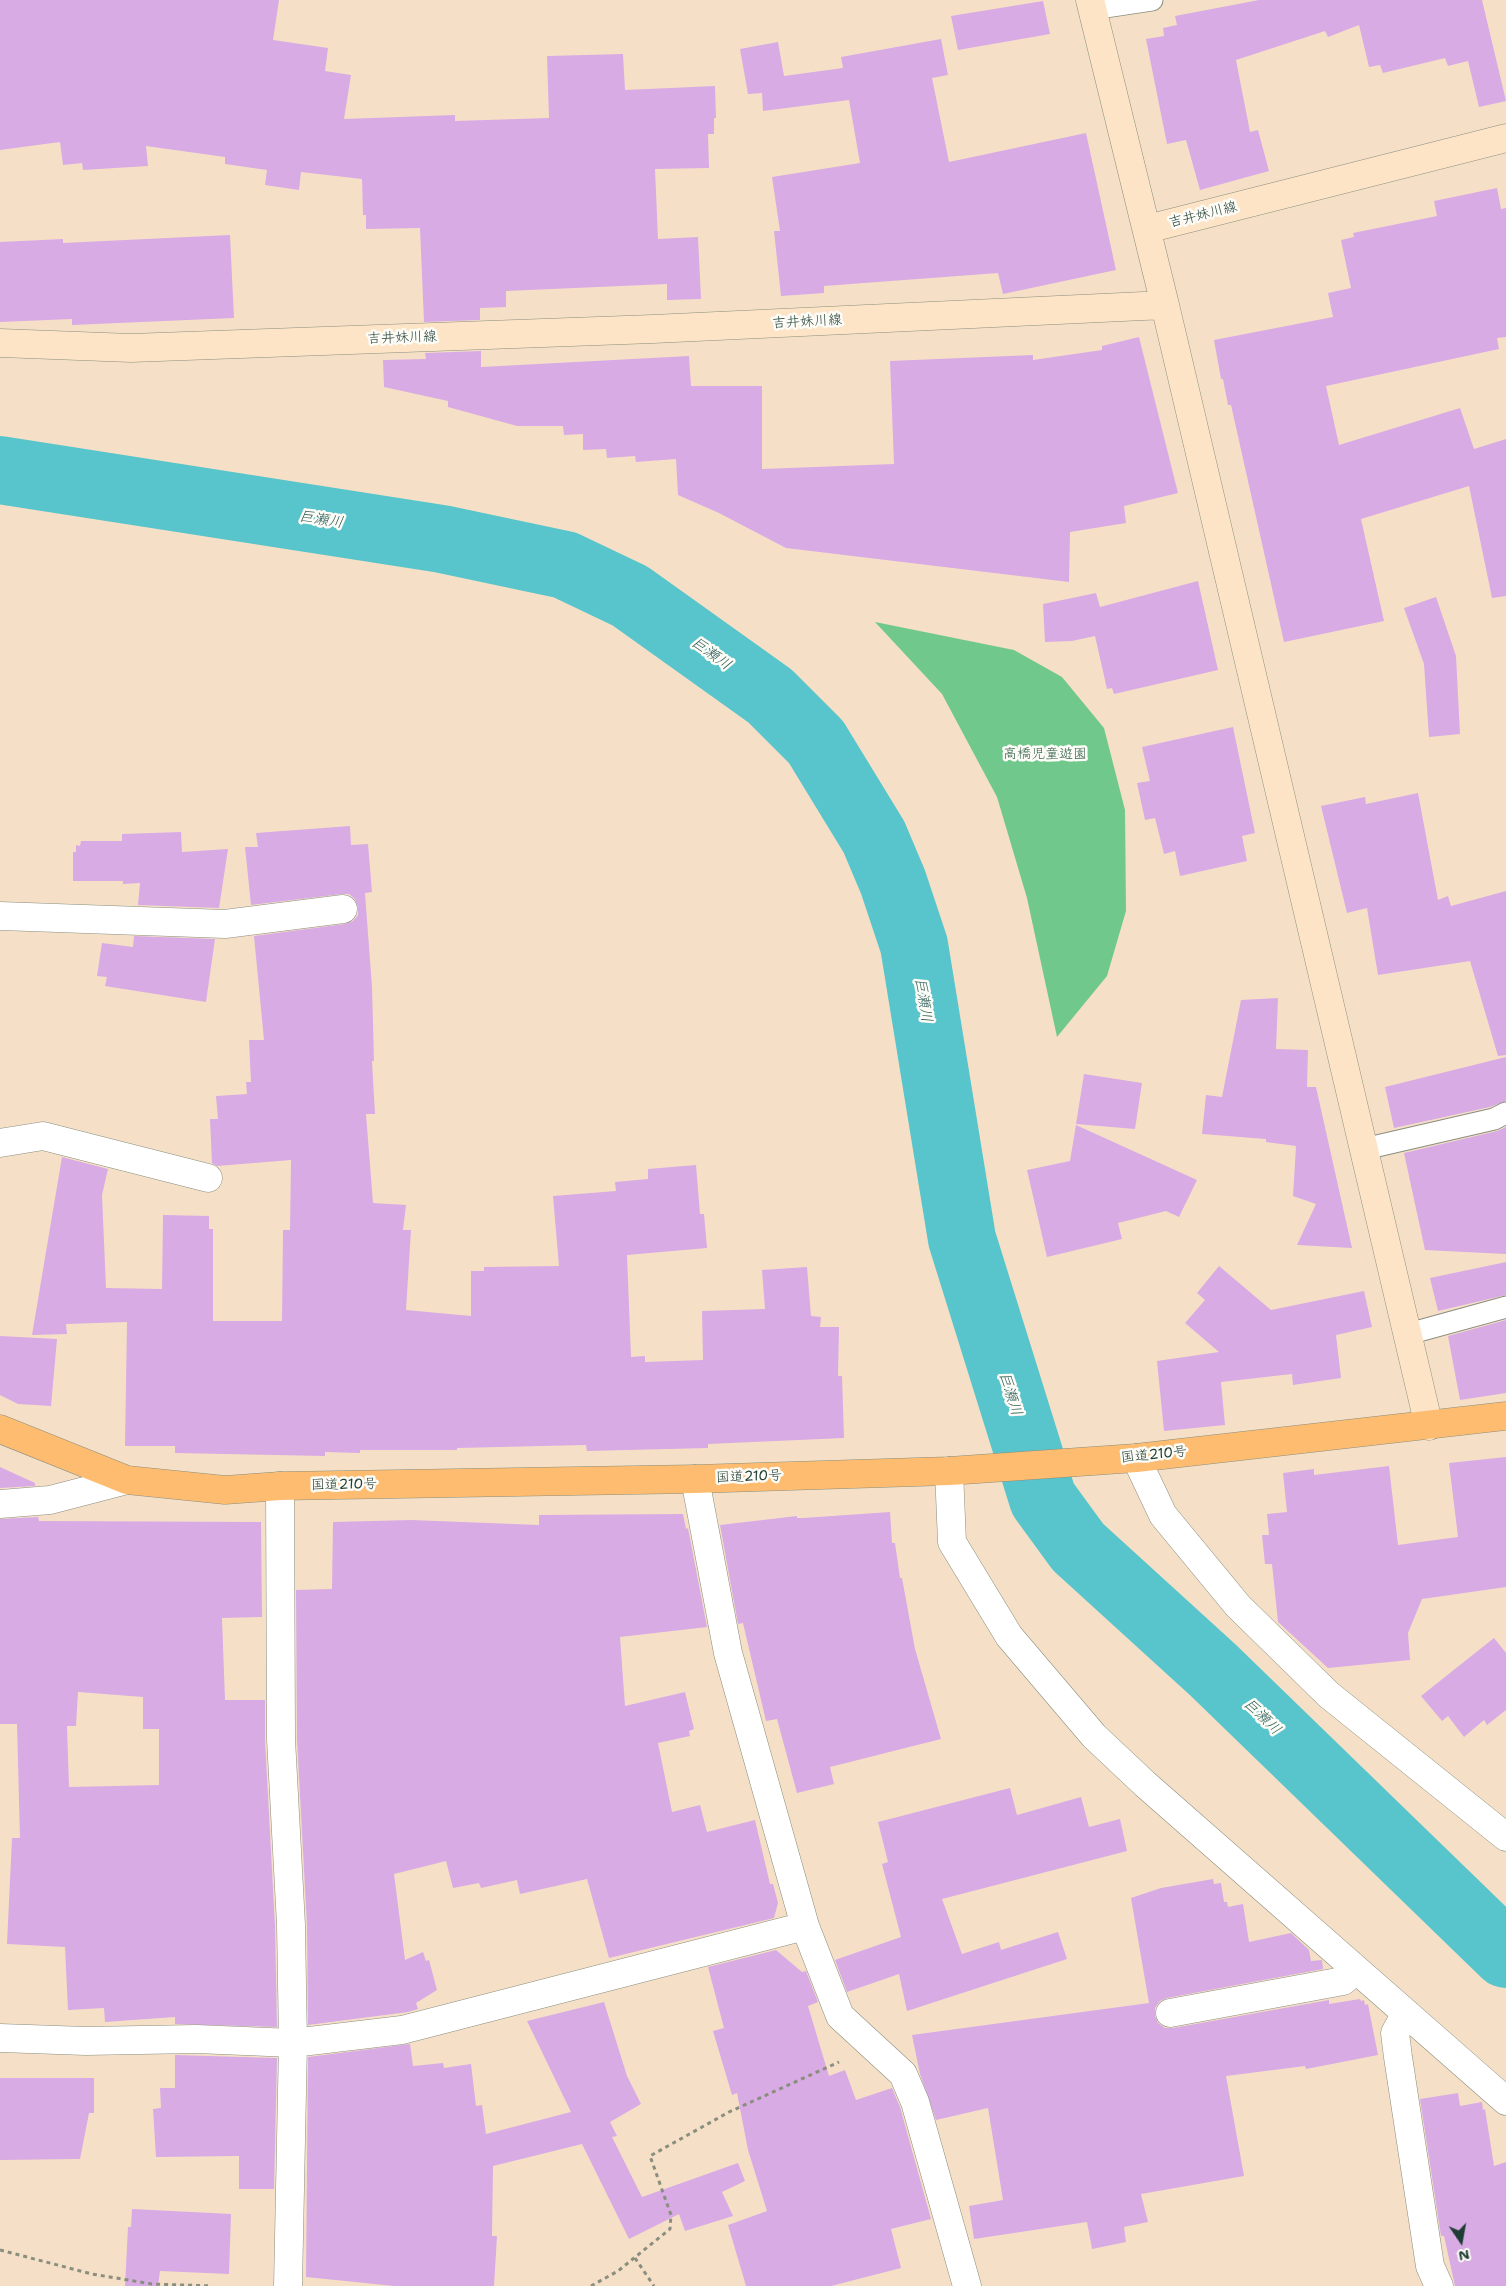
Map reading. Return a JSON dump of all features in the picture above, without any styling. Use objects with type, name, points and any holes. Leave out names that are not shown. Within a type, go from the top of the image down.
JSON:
[{"type":"highway","name":"国道210号","points":[[0,1429],[127,1480],[225,1490],[280,1486],[695,1479],[949,1471],[1125,1458],[1429,1426],[1506,1416]]},
{"type":"main road","points":[[1091,4],[1147,229],[1429,1426]]},
{"type":"main road","name":"吉井妹川線","points":[[1147,229],[1506,138]]},
{"type":"main road","name":"吉井妹川線","points":[[0,343],[151,348],[653,329],[1165,305]]},
{"type":"street","points":[[0,916],[225,924],[343,909]]},
{"type":"street","points":[[0,1143],[43,1136],[208,1178]]},
{"type":"street","points":[[1125,1458],[1163,1515],[1238,1606],[1329,1695],[1506,1837]]},
{"type":"street","points":[[949,1471],[952,1542],[1009,1636],[1102,1743],[1145,1784],[1506,2101]]},
{"type":"street","points":[[695,1479],[728,1653],[805,1926],[840,2016],[903,2074],[915,2102],[967,2286]]},
{"type":"street","points":[[0,1504],[50,1500],[127,1480]]},
{"type":"street","points":[[280,1486],[281,1739],[291,1925],[294,2043],[288,2286]]},
{"type":"street","points":[[0,2038],[86,2041],[196,2039],[294,2043],[402,2030],[805,1926]]},
{"type":"street","points":[[1170,2013],[1343,1981],[1356,1970]]},
{"type":"street","points":[[1406,2013],[1395,2033],[1430,2266],[1439,2286]]},
{"type":"lane","points":[[1091,4],[1152,0]]},
{"type":"lane","points":[[1364,1149],[1494,1119],[1506,1113]]},
{"type":"lane","points":[[1408,1334],[1506,1307]]},
{"type":"path","points":[[591,2286],[618,2271],[670,2228],[671,2214],[650,2156],[729,2112],[874,2046]]},
{"type":"path","points":[[0,2250],[92,2274],[152,2284],[212,2286]]},
{"type":"path","points":[[635,2258],[654,2286]]},
{"type":"green space","name":"高橋児童遊園","points":[[875,622],[1014,650],[1062,677],[1104,728],[1125,810],[1126,911],[1107,976],[1057,1037],[1027,898],[997,797],[942,694]]},
{"type":"building","points":[[0,0],[279,0],[273,40],[328,48],[325,71],[351,75],[344,119],[455,115],[455,121],[549,118],[547,56],[623,54],[625,90],[715,86],[716,118],[714,118],[714,134],[708,134],[709,168],[655,169],[658,239],[698,237],[701,299],[667,300],[667,284],[506,291],[506,307],[480,308],[480,320],[424,322],[420,228],[366,229],[366,215],[363,215],[362,179],[301,172],[299,190],[265,185],[267,170],[225,164],[225,157],[146,146],[148,166],[83,170],[82,163],[63,165],[60,142],[0,150]]},
{"type":"building","points":[[1259,0],[1482,0],[1506,101],[1479,107],[1468,61],[1448,66],[1445,58],[1383,73],[1380,65],[1369,67],[1359,25],[1328,37],[1325,31],[1236,60],[1250,132],[1258,130],[1269,171],[1200,190],[1186,140],[1167,144],[1146,39],[1164,36],[1163,28],[1177,25],[1175,16]]},
{"type":"building","points":[[1043,1],[1050,34],[958,50],[951,16]]},
{"type":"building","points":[[941,39],[948,75],[932,78],[949,162],[1086,133],[1116,270],[1003,294],[998,273],[824,286],[824,293],[781,296],[774,231],[780,231],[772,177],[860,163],[849,100],[763,111],[762,93],[748,94],[740,49],[778,42],[784,76],[843,68],[841,57]]},
{"type":"building","points":[[1497,188],[1501,209],[1506,208],[1506,337],[1497,338],[1499,349],[1326,386],[1339,445],[1460,408],[1474,449],[1506,439],[1506,596],[1492,598],[1469,486],[1361,519],[1384,621],[1284,642],[1231,405],[1228,405],[1223,379],[1221,379],[1214,340],[1333,317],[1328,293],[1351,288],[1341,240],[1354,237],[1353,233],[1437,216],[1434,201]]},
{"type":"building","points":[[230,235],[234,318],[72,325],[72,319],[0,322],[0,242],[63,239],[63,243]]},
{"type":"building","points":[[1139,337],[1178,493],[1124,506],[1126,523],[1070,532],[1069,582],[786,548],[719,513],[678,495],[676,459],[636,462],[635,456],[607,458],[606,449],[583,450],[583,434],[564,435],[563,426],[517,426],[448,407],[448,401],[384,387],[383,360],[426,359],[425,353],[481,351],[481,367],[689,356],[691,386],[762,386],[762,469],[894,464],[890,361],[1033,355],[1033,360],[1102,350],[1102,346]]},
{"type":"building","points":[[1198,581],[1218,670],[1114,694],[1112,688],[1107,689],[1095,636],[1072,641],[1045,642],[1043,604],[1096,593],[1100,607]]},
{"type":"building","points":[[1436,597],[1456,656],[1460,734],[1429,737],[1424,664],[1404,608]]},
{"type":"building","points":[[1233,727],[1255,833],[1242,836],[1247,861],[1180,876],[1175,851],[1164,854],[1155,818],[1145,820],[1137,783],[1150,781],[1142,747]]},
{"type":"building","points":[[1418,793],[1438,900],[1448,896],[1451,906],[1506,891],[1506,1055],[1498,1056],[1470,961],[1378,975],[1367,908],[1347,913],[1321,806],[1365,797],[1366,804]]},
{"type":"building","points":[[350,826],[351,845],[368,844],[372,892],[365,893],[372,987],[374,1061],[372,1061],[375,1114],[366,1114],[373,1203],[406,1205],[403,1230],[411,1230],[406,1310],[471,1316],[471,1271],[484,1271],[484,1267],[559,1266],[553,1196],[616,1191],[615,1182],[648,1179],[648,1169],[696,1165],[700,1214],[704,1214],[707,1248],[627,1255],[631,1357],[645,1356],[645,1362],[703,1360],[702,1311],[765,1309],[762,1270],[807,1267],[811,1316],[821,1317],[820,1327],[839,1327],[838,1376],[842,1376],[844,1438],[708,1444],[708,1448],[587,1451],[586,1445],[457,1448],[457,1450],[360,1450],[360,1453],[325,1452],[325,1456],[175,1453],[175,1446],[125,1446],[127,1322],[66,1324],[67,1334],[32,1335],[62,1157],[108,1169],[102,1195],[106,1288],[162,1289],[163,1215],[209,1216],[209,1229],[213,1229],[213,1321],[282,1321],[283,1230],[290,1230],[291,1160],[217,1166],[212,1163],[210,1119],[218,1119],[216,1096],[247,1094],[246,1082],[251,1082],[249,1040],[264,1040],[254,936],[345,924],[353,921],[358,915],[358,908],[355,899],[349,894],[251,905],[245,847],[258,847],[256,833]]},
{"type":"building","points":[[181,832],[182,852],[228,849],[219,908],[138,905],[140,883],[123,884],[123,881],[73,881],[73,852],[76,852],[76,845],[80,846],[81,841],[122,841],[122,834]]},
{"type":"building","points":[[134,936],[215,939],[206,1002],[105,986],[107,977],[97,976],[102,943],[133,947]]},
{"type":"building","points":[[1278,998],[1276,1049],[1308,1050],[1307,1087],[1316,1087],[1352,1248],[1297,1245],[1316,1204],[1293,1196],[1296,1146],[1266,1142],[1266,1139],[1202,1134],[1206,1095],[1222,1097],[1241,1000]]},
{"type":"building","points":[[1506,1057],[1506,1101],[1490,1107],[1394,1128],[1385,1087]]},
{"type":"building","points":[[1084,1074],[1142,1083],[1135,1129],[1076,1124]]},
{"type":"building","points":[[1076,1125],[1197,1180],[1179,1217],[1166,1211],[1118,1223],[1122,1239],[1047,1257],[1027,1170],[1070,1161]]},
{"type":"building","points":[[1506,1127],[1506,1254],[1425,1250],[1404,1153],[1497,1131]]},
{"type":"building","points":[[1506,1262],[1506,1295],[1438,1311],[1430,1278]]},
{"type":"building","points":[[1219,1266],[1271,1310],[1364,1291],[1372,1327],[1336,1335],[1341,1378],[1293,1385],[1292,1374],[1221,1382],[1225,1425],[1164,1431],[1157,1361],[1219,1352],[1185,1323],[1205,1300],[1197,1293]]},
{"type":"building","points":[[1506,1320],[1506,1393],[1460,1400],[1448,1336]]},
{"type":"building","points":[[0,1336],[57,1339],[51,1406],[18,1404],[0,1395]]},
{"type":"building","points":[[1506,1457],[1506,1587],[1422,1599],[1408,1633],[1410,1660],[1328,1668],[1278,1622],[1272,1564],[1265,1564],[1262,1535],[1269,1535],[1267,1514],[1287,1512],[1283,1473],[1314,1469],[1314,1475],[1389,1466],[1398,1545],[1458,1537],[1449,1463]]},
{"type":"building","points":[[0,1467],[35,1483],[35,1486],[0,1488]]},
{"type":"building","points":[[890,1512],[892,1543],[895,1543],[900,1578],[902,1578],[915,1649],[941,1739],[830,1767],[834,1784],[797,1793],[777,1719],[766,1721],[743,1623],[738,1624],[720,1525],[797,1516],[797,1518],[803,1518]]},
{"type":"building","points":[[683,1514],[686,1529],[688,1528],[707,1627],[620,1637],[625,1706],[685,1692],[694,1729],[689,1731],[690,1736],[658,1743],[672,1812],[700,1805],[707,1832],[755,1820],[770,1884],[773,1884],[778,1903],[774,1918],[609,1958],[587,1879],[520,1894],[517,1880],[481,1888],[479,1883],[453,1888],[446,1861],[394,1874],[405,1960],[423,1952],[426,1961],[429,1960],[437,1990],[416,2003],[418,2009],[408,2012],[308,2025],[307,1925],[297,1739],[296,1590],[332,1589],[333,1522],[411,1520],[539,1525],[539,1515]]},
{"type":"building","points":[[38,1517],[39,1521],[261,1522],[262,1617],[222,1618],[225,1700],[265,1700],[265,1740],[275,1926],[277,2027],[175,2024],[175,2017],[105,2022],[104,2008],[68,2010],[65,1947],[7,1944],[12,1838],[20,1838],[17,1724],[0,1724],[0,1519]],"holes":[[[78,1692],[143,1697],[143,1729],[159,1729],[159,1785],[69,1787],[67,1726],[76,1726]]]},
{"type":"building","points":[[1494,1638],[1506,1653],[1506,1710],[1487,1725],[1484,1720],[1464,1737],[1448,1716],[1442,1721],[1421,1696]]},
{"type":"building","points":[[1010,1788],[1017,1815],[1081,1797],[1089,1827],[1120,1819],[1127,1851],[942,1899],[962,1954],[999,1942],[1001,1950],[1058,1932],[1067,1959],[907,2011],[899,1974],[847,1992],[835,1960],[901,1937],[882,1864],[888,1862],[878,1822]]},
{"type":"building","points":[[1213,1879],[1214,1884],[1221,1883],[1224,1902],[1227,1902],[1228,1907],[1243,1904],[1249,1942],[1291,1933],[1309,1950],[1311,1961],[1322,1960],[1323,1969],[1167,1998],[1160,2001],[1155,2008],[1155,2016],[1158,2023],[1165,2028],[1173,2028],[1329,2000],[1329,2004],[1360,1999],[1361,2001],[1364,2000],[1365,2005],[1368,2004],[1378,2055],[1306,2069],[1305,2066],[1226,2076],[1244,2176],[1141,2194],[1148,2222],[1124,2227],[1126,2242],[1092,2249],[1087,2222],[974,2239],[969,2206],[1003,2200],[988,2108],[936,2120],[920,2074],[912,2035],[1149,2003],[1131,1898],[1161,1888]]},
{"type":"building","points":[[776,1950],[802,1972],[806,1971],[818,2002],[808,2006],[829,2076],[845,2070],[856,2100],[892,2088],[900,2107],[931,2219],[891,2229],[901,2268],[831,2286],[746,2286],[728,2225],[767,2211],[748,2150],[737,2093],[732,2095],[713,2031],[724,2028],[708,1967]]},
{"type":"building","points":[[604,2002],[627,2076],[641,2104],[610,2122],[617,2136],[612,2137],[642,2197],[738,2163],[745,2181],[722,2192],[733,2216],[685,2231],[679,2214],[629,2239],[582,2144],[493,2166],[492,2236],[497,2236],[494,2286],[394,2286],[306,2277],[308,2057],[410,2044],[413,2066],[443,2063],[444,2068],[471,2064],[476,2106],[482,2105],[486,2134],[571,2112],[527,2021]]},
{"type":"building","points":[[175,2055],[277,2058],[274,2189],[239,2189],[239,2156],[156,2157],[153,2109],[161,2108],[160,2088],[175,2088]]},
{"type":"building","points":[[0,2078],[94,2078],[94,2113],[89,2113],[80,2159],[0,2160]]},
{"type":"building","points":[[1458,2093],[1460,2106],[1482,2102],[1483,2110],[1485,2109],[1494,2166],[1506,2162],[1506,2286],[1455,2286],[1444,2236],[1441,2236],[1420,2099]]},
{"type":"building","points":[[132,2209],[231,2214],[229,2274],[160,2271],[158,2286],[125,2286],[128,2227],[131,2227]]},
{"type":"waterway","name":"巨瀬川","points":[[0,470],[442,539],[565,565],[630,596],[770,696],[816,742],[874,837],[893,882],[914,945],[962,1239],[1043,1499],[1078,1547],[1213,1670],[1506,1954]]}]
